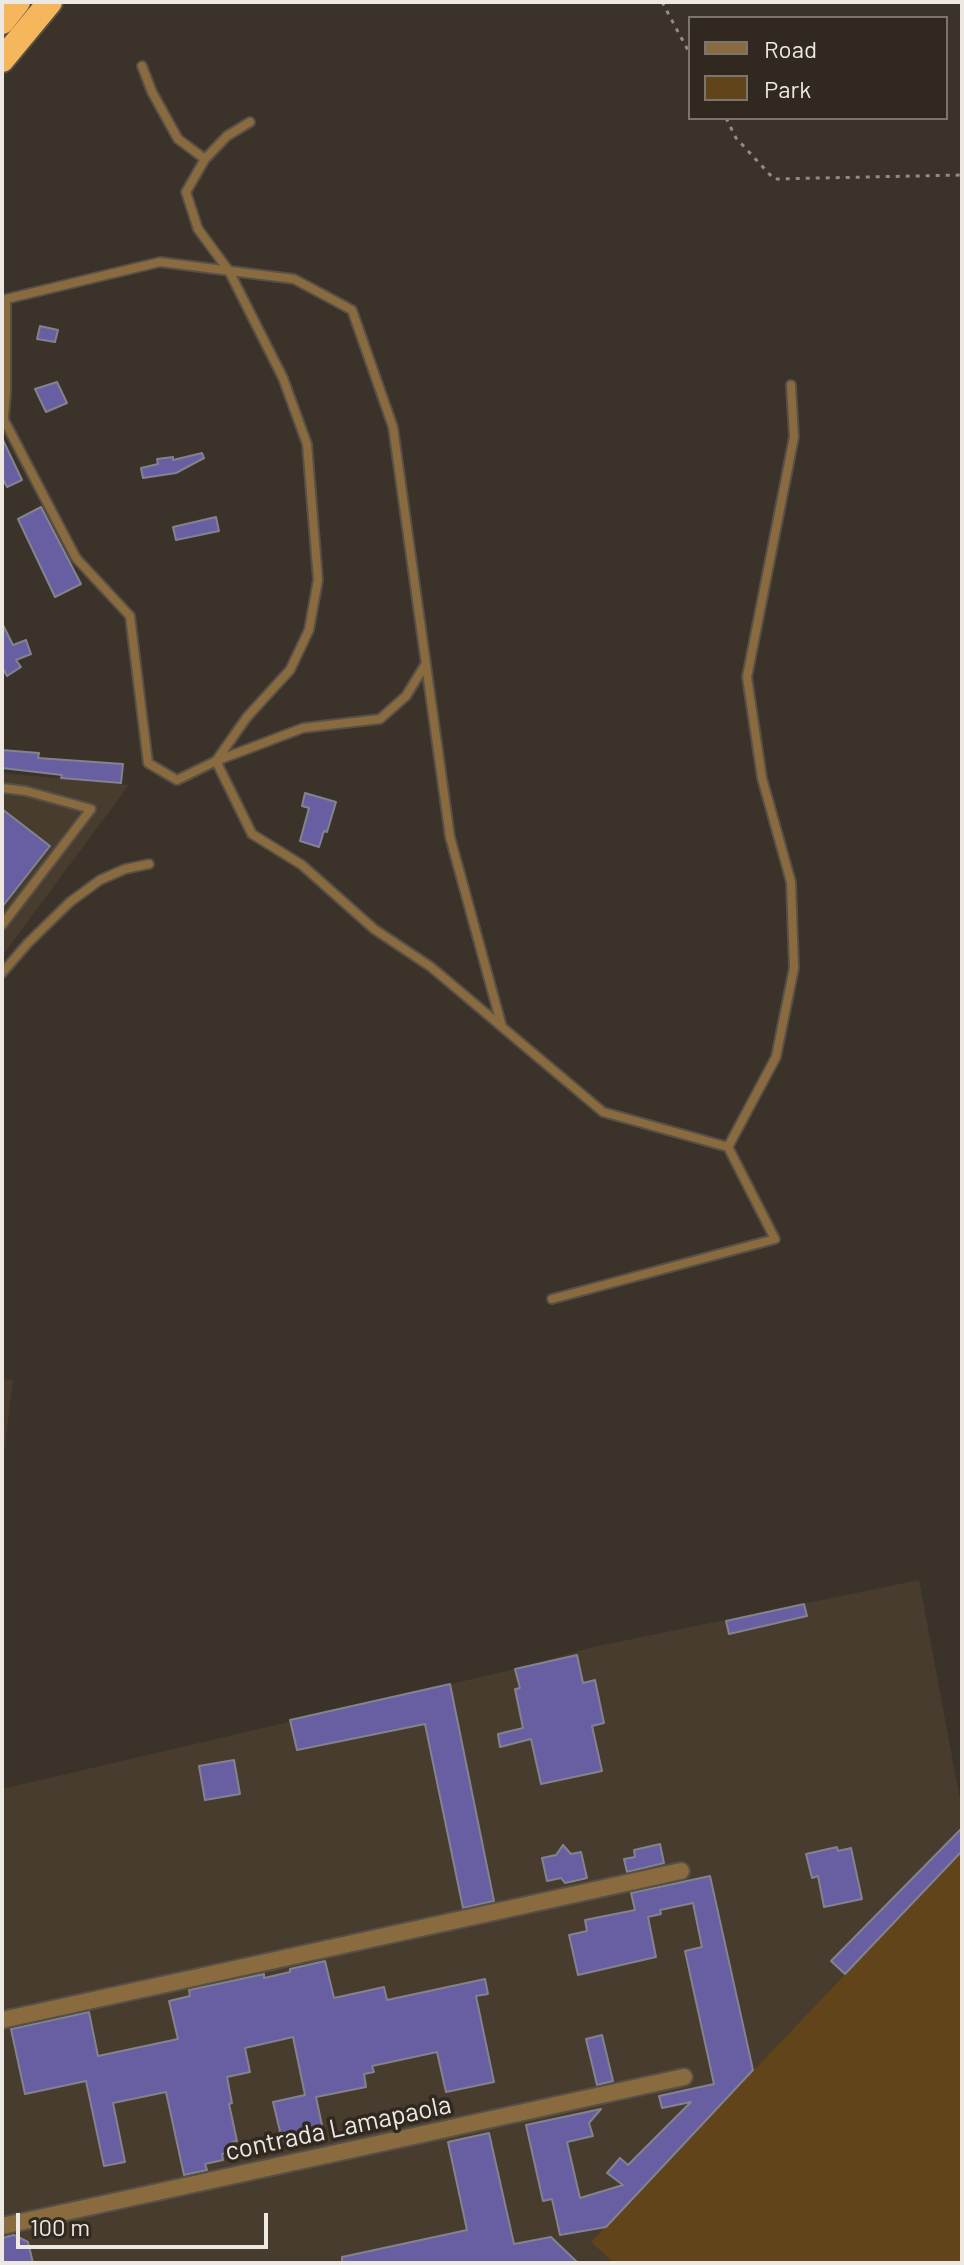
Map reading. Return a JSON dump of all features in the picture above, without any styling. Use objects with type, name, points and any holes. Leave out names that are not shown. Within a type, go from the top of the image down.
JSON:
[{"type":"highway","points":[[2,22],[18,2]]},
{"type":"highway","points":[[2,60],[50,2]]},
{"type":"street","points":[[2,2020],[681,1871]]},
{"type":"street","name":"contrada Lamapaola","points":[[2,2226],[684,2077]]},
{"type":"lane","points":[[142,66],[152,92],[178,139],[205,159]]},
{"type":"lane","points":[[216,761],[247,717],[290,670],[309,630],[318,580],[307,444],[283,378],[229,271],[198,229],[186,192],[205,159],[227,136],[250,122]]},
{"type":"lane","points":[[425,664],[406,696],[380,719],[303,728],[216,761],[177,780],[148,763],[130,616],[76,558],[3,416],[6,393],[4,300],[160,262],[294,279],[352,310],[393,427],[450,837],[502,1027]]},
{"type":"lane","points":[[728,1147],[776,1057],[794,968],[791,882],[762,778],[747,677],[794,437],[791,385]]},
{"type":"lane","points":[[216,761],[252,834],[302,865],[374,929],[431,967],[603,1112],[728,1147],[775,1239],[552,1299]]},
{"type":"lane","points":[[2,788],[26,791],[91,809],[2,925]]},
{"type":"lane","points":[[2,973],[70,902],[100,880],[125,869],[149,864]]},
{"type":"path","points":[[662,2],[688,50]]},
{"type":"path","points":[[727,120],[736,138],[774,179],[962,175]]},
{"type":"shaded area","points":[[2,773],[129,785],[2,956]]},
{"type":"shaded area","points":[[2,1379],[13,1380],[2,1468]]},
{"type":"shaded area","points":[[919,1580],[962,1810],[962,1851],[592,2242],[614,2263],[2,2263],[2,1789],[515,1669],[593,1647]]},
{"type":"green space","points":[[962,1851],[962,2263],[614,2263],[591,2242]]},
{"type":"building","points":[[40,326],[58,330],[55,342],[37,339]]},
{"type":"building","points":[[57,382],[67,403],[46,412],[35,389]]},
{"type":"building","points":[[2,438],[22,480],[7,487],[2,477]]},
{"type":"building","points":[[202,453],[204,458],[176,473],[143,478],[141,468],[158,464],[157,459],[173,457],[173,460]]},
{"type":"building","points":[[41,507],[81,584],[55,597],[18,519]]},
{"type":"building","points":[[216,517],[219,531],[176,540],[173,527]]},
{"type":"building","points":[[2,623],[13,645],[26,640],[31,654],[16,660],[21,667],[7,676],[2,667]]},
{"type":"building","points":[[2,750],[39,753],[38,758],[123,764],[121,783],[61,778],[62,775],[2,768]]},
{"type":"building","points":[[305,793],[336,802],[319,847],[300,841],[309,808],[302,806]]},
{"type":"building","points":[[2,809],[50,846],[2,907]]},
{"type":"building","points":[[804,1604],[807,1616],[729,1634],[726,1621]]},
{"type":"building","points":[[577,1655],[583,1683],[595,1680],[604,1723],[592,1726],[602,1771],[541,1784],[531,1739],[500,1747],[498,1734],[523,1728],[515,1689],[520,1688],[515,1669]]},
{"type":"building","points":[[450,1684],[494,1901],[463,1908],[425,1724],[297,1750],[290,1720]]},
{"type":"building","points":[[234,1760],[240,1794],[205,1800],[199,1766]]},
{"type":"building","points":[[962,1828],[962,1851],[845,1974],[831,1961]]},
{"type":"building","points":[[660,1844],[664,1863],[627,1872],[624,1859],[635,1857],[634,1850]]},
{"type":"building","points":[[563,1845],[571,1854],[581,1852],[587,1878],[565,1883],[561,1878],[547,1881],[542,1858],[556,1855]]},
{"type":"building","points":[[837,1847],[838,1851],[851,1848],[862,1899],[824,1907],[818,1876],[812,1878],[806,1854]]},
{"type":"building","points":[[710,1876],[753,2070],[606,2227],[560,2235],[552,2199],[543,2201],[526,2125],[601,2109],[589,2123],[593,2136],[567,2142],[580,2198],[623,2185],[607,2173],[620,2158],[628,2165],[691,2102],[662,2108],[659,2096],[714,2084],[685,1951],[702,1947],[693,1903],[660,1910],[661,1914],[648,1917],[656,1957],[578,1975],[569,1935],[587,1931],[585,1920],[635,1910],[631,1893]]},
{"type":"building","points":[[325,1961],[334,1998],[384,1987],[387,2000],[485,1979],[488,1994],[476,1996],[494,2082],[446,2092],[437,2052],[372,2066],[374,2072],[364,2074],[366,2087],[316,2097],[324,2135],[283,2144],[273,2102],[305,2095],[293,2037],[245,2048],[250,2072],[227,2077],[237,2141],[232,2142],[234,2151],[222,2154],[223,2160],[205,2164],[207,2170],[184,2175],[166,2092],[113,2103],[125,2162],[104,2166],[86,2081],[25,2094],[11,2029],[89,2012],[98,2056],[178,2039],[169,2001],[190,1996],[189,1990],[264,1974],[264,1978]]},
{"type":"building","points":[[602,2035],[613,2081],[597,2085],[586,2039]]},
{"type":"building","points":[[489,2133],[514,2244],[551,2237],[578,2263],[342,2263],[342,2257],[467,2230],[448,2142]]},
{"type":"building","points":[[14,2235],[28,2242],[33,2263],[2,2263],[2,2238]]}]
